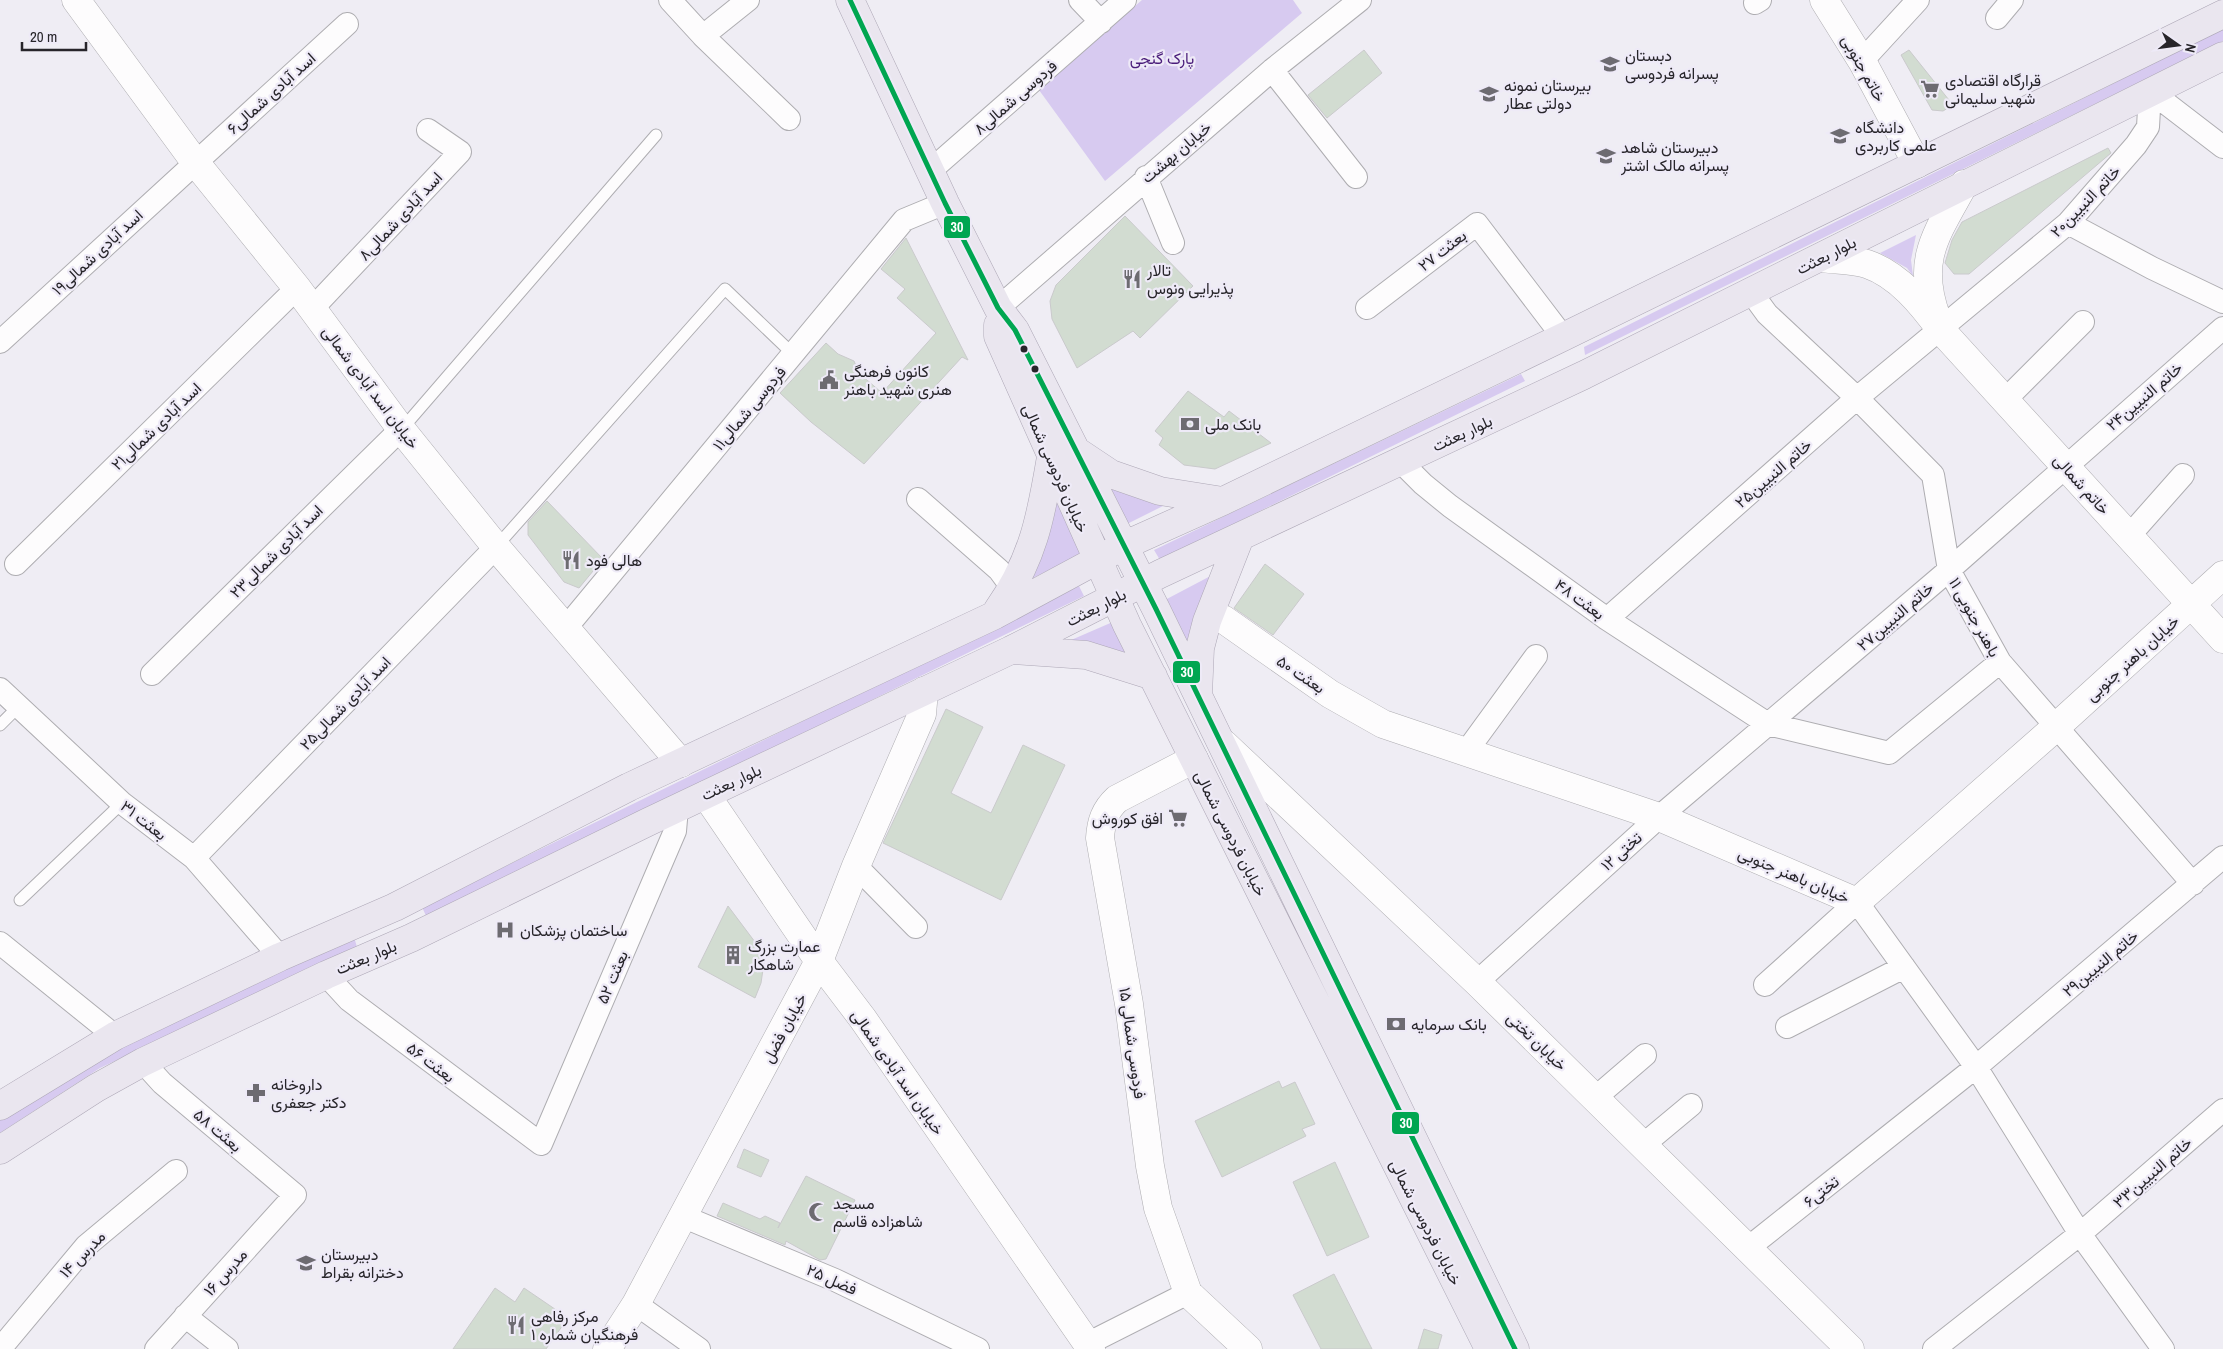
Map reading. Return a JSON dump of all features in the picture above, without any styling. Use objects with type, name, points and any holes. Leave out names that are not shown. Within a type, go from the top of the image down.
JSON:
[{"type":"main road","name":"خیابان فردوسی شمالی","points":[[850,0],[930,172],[998,308],[998,336],[1064,454],[1125,545],[1142,584],[1515,1349]]},
{"type":"main road","name":"بلوار بعثت","points":[[0,1106],[115,1036],[280,958],[395,907],[681,762],[995,615],[1125,545],[1223,501],[2223,14]]},
{"type":"main road","name":"بلوار بعثت","points":[[0,1150],[96,1088],[143,1062],[326,975],[411,938],[677,808],[1011,650],[1142,584],[1584,375],[2223,56]]},
{"type":"main road","points":[[1564,336],[1584,375]]},
{"type":"main road","name":"خیابان فردوسی شمالی","points":[[1064,454],[1098,559],[1115,598],[1489,1349]]},
{"type":"main road","points":[[995,615],[1013,589],[1029,558],[1043,508],[1064,454],[1111,474],[1160,491],[1223,501]]},
{"type":"main road","points":[[1198,699],[1200,648],[1207,621],[1240,537]]},
{"type":"main road","points":[[1011,650],[1086,655],[1153,676]]},
{"type":"main road","points":[[920,651],[931,687]]},
{"type":"main road","points":[[395,907],[411,938]]},
{"type":"street","name":"خیابان اسد آبادی شمالی","points":[[76,0],[195,162],[304,299],[401,429],[496,547],[681,762]]},
{"type":"street","points":[[670,0],[703,36],[789,119]]},
{"type":"street","points":[[703,36],[748,0]]},
{"type":"street","points":[[1080,0],[1101,22]]},
{"type":"street","name":"فردوسی شمالی۸","points":[[930,172],[1125,0]]},
{"type":"street","name":"خیابان بهشت","points":[[998,308],[1146,177],[1272,70],[1360,0]]},
{"type":"street","name":"خاتم جنوبی","points":[[1824,0],[1862,61],[1917,164]]},
{"type":"street","points":[[1862,61],[1918,0]]},
{"type":"street","points":[[1997,18],[2012,0]]},
{"type":"street","name":"اسد آبادی شمالی۶","points":[[195,162],[347,24]]},
{"type":"street","points":[[1272,70],[1356,177]]},
{"type":"street","points":[[2150,91],[2223,147]]},
{"type":"street","name":"خاتم النبیین۲۰","points":[[1941,330],[2068,223],[2140,139],[2148,127],[2150,91]]},
{"type":"street","name":"اسد آبادی شمالی۸","points":[[304,299],[460,152],[428,130]]},
{"type":"street","name":"اسد آبادی شمالی۱۹","points":[[0,342],[195,162]]},
{"type":"street","points":[[1146,177],[1172,244]]},
{"type":"street","points":[[1941,330],[1928,296],[1926,270],[1939,229],[1964,184]]},
{"type":"street","name":"فردوسی شمالی۱۱","points":[[565,629],[904,220],[945,203]]},
{"type":"street","points":[[2068,223],[2152,268],[2223,302]]},
{"type":"street","name":"بعثت ۲۷","points":[[1367,308],[1476,224],[1564,336]]},
{"type":"street","name":"خاتم شمالی","points":[[1821,258],[1867,264],[1883,273],[1919,300],[1941,330],[2223,639]]},
{"type":"street","name":"باهنر جنوبی ۱۱","points":[[1751,292],[1767,314],[1857,398],[1933,475],[1949,570],[2000,662],[2193,884]]},
{"type":"street","name":"اسد آبادی شمالی۲۱","points":[[16,564],[304,299]]},
{"type":"street","points":[[2005,400],[2083,322]]},
{"type":"street","name":"خاتم النبیین۲۴","points":[[2065,465],[2223,328]]},
{"type":"street","name":"خاتم النبیین۲۵","points":[[1607,618],[1857,398],[1941,330]]},
{"type":"street","name":"اسد آبادی شمالی۲۳","points":[[152,674],[401,429]]},
{"type":"street","name":"بعثت ۴۸","points":[[1401,462],[1423,484],[1450,506],[1607,618],[1768,724],[1889,753],[2000,662]]},
{"type":"street","name":"خاتم النبیین۲۷","points":[[1768,724],[1949,570],[2065,465]]},
{"type":"street","points":[[2129,536],[2182,476]]},
{"type":"street","points":[[918,499],[999,570],[1013,589]]},
{"type":"street","name":"اسد آبادی شمالی۲۵","points":[[194,858],[496,547]]},
{"type":"street","name":"خیابان باهنر جنوبی","points":[[1383,724],[1659,817],[1857,902],[2056,727],[2223,575]]},
{"type":"street","name":"بعثت ۵۰","points":[[1223,619],[1323,690],[1383,724]]},
{"type":"street","points":[[1466,752],[1536,656]]},
{"type":"street","name":"خیابان فضل","points":[[607,1349],[636,1304],[819,961],[856,866],[922,714],[931,687]]},
{"type":"street","name":"بعثت ۳۱","points":[[0,689],[122,803],[194,858],[280,958]]},
{"type":"street","name":"تختی ۱۲","points":[[1477,982],[1659,817],[1768,724]]},
{"type":"street","name":"خیابان تختی","points":[[1217,738],[1477,982],[1850,1349]]},
{"type":"street","name":"فردوسی شمالی ۱۵","points":[[1194,759],[1117,799],[1110,806],[1103,819],[1100,838],[1129,1004],[1150,1166],[1158,1208],[1188,1294],[1248,1349]]},
{"type":"street","name":"خیابان اسد آبادی شمالی","points":[[706,795],[819,961],[1089,1346]]},
{"type":"street","name":"بعثت ۵۲","points":[[541,1144],[675,831],[677,808]]},
{"type":"street","name":"خاتم النبیین۲۹","points":[[1894,1133],[1976,1067],[2223,857]]},
{"type":"street","points":[[856,866],[916,928]]},
{"type":"street","points":[[1765,985],[1857,902],[1976,1067],[2080,1234],[2163,1349]]},
{"type":"street","points":[[0,943],[115,1036]]},
{"type":"street","points":[[1787,1027],[1904,967]]},
{"type":"street","name":"بعثت ۵۶","points":[[326,975],[349,1000],[541,1144]]},
{"type":"street","points":[[1595,1098],[1645,1054]]},
{"type":"street","name":"بعثت ۵۸","points":[[143,1062],[162,1083],[295,1195]]},
{"type":"street","points":[[1643,1145],[1691,1105]]},
{"type":"street","name":"خاتم النبیین۳۳","points":[[1934,1349],[2080,1234],[2223,1110]]},
{"type":"street","name":"تختی۶","points":[[1748,1248],[1894,1133]]},
{"type":"street","name":"مدرس ۱۴","points":[[0,1349],[86,1246],[176,1171]]},
{"type":"street","name":"مدرس ۱۶","points":[[156,1349],[295,1195]]},
{"type":"street","name":"فضل ۲۵","points":[[682,1216],[835,1280],[978,1349]]},
{"type":"street","points":[[1089,1346],[1188,1294]]},
{"type":"street","points":[[636,1304],[699,1349]]},
{"type":"street","points":[[185,1316],[227,1349]]},
{"type":"lane","points":[[401,429],[656,135]]},
{"type":"lane","points":[[496,547],[725,289],[794,355]]},
{"type":"lane","points":[[0,725],[19,706]]},
{"type":"lane","points":[[20,900],[122,803]]},
{"type":"green space","name":"پارک گنجی","points":[[1142,0],[1293,0],[1302,13],[1105,181],[1039,90]]},
{"type":"green space","points":[[2223,29],[2223,41],[1585,355],[1584,347]]},
{"type":"green space","points":[[1916,235],[1911,260],[1913,276],[1907,268],[1880,253]]},
{"type":"green space","points":[[1521,374],[1525,381],[1160,560],[1154,550]]},
{"type":"green space","points":[[1104,477],[1171,502],[1127,524]]},
{"type":"green space","points":[[1054,494],[1083,553],[1027,581]]},
{"type":"green space","points":[[1220,571],[1190,655],[1163,601]]},
{"type":"green space","points":[[1079,586],[1084,596],[427,918],[422,907]]},
{"type":"green space","points":[[1115,621],[1135,659],[1055,647]]},
{"type":"green space","points":[[354,937],[357,947],[100,1068],[0,1133],[0,1119],[95,1059]]},
{"type":"building","points":[[1364,50],[1382,73],[1327,118],[1308,95]]},
{"type":"building","name":"قرارگاه اقتصادی شهید سلیمانی","points":[[1909,50],[1953,105],[1943,111],[1932,110],[1901,55]]},
{"type":"building","points":[[2108,148],[2111,153],[1969,274],[1954,274],[1945,263],[1952,240],[1962,222]]},
{"type":"building","name":"تالار پذیرایی ونوس","points":[[1125,216],[1193,286],[1140,338],[1133,331],[1077,368],[1052,319],[1050,301],[1056,285]]},
{"type":"building","points":[[906,238],[968,360],[962,357],[864,464],[811,422],[780,393],[826,343],[838,354],[854,361],[859,373],[882,393],[936,333],[897,298],[905,289],[881,269]]},
{"type":"building","points":[[1188,391],[1224,417],[1229,411],[1271,443],[1215,469],[1184,465],[1159,445],[1163,438],[1155,431]]},
{"type":"building","points":[[547,501],[603,559],[579,588],[564,582],[528,535],[528,522]]},
{"type":"building","points":[[1265,564],[1304,594],[1273,635],[1234,608]]},
{"type":"building","points":[[946,709],[983,727],[951,793],[991,813],[1023,745],[1065,765],[1001,900],[883,843]]},
{"type":"building","name":"عمارت بزرگ شاهکار","points":[[728,906],[758,946],[764,963],[761,983],[755,998],[698,967]]},
{"type":"building","points":[[1279,1081],[1282,1088],[1295,1082],[1315,1124],[1302,1129],[1306,1136],[1222,1177],[1195,1121]]},
{"type":"building","points":[[744,1149],[769,1160],[761,1177],[737,1167]]},
{"type":"building","points":[[1335,1162],[1369,1237],[1327,1256],[1293,1182]]},
{"type":"building","name":"مسجد شاهزاده قاسم","points":[[806,1176],[855,1200],[826,1259],[820,1260],[786,1241],[785,1245],[717,1216],[723,1203],[760,1219],[765,1216],[780,1223],[778,1228]]},
{"type":"building","points":[[1334,1274],[1372,1349],[1321,1349],[1293,1295]]},
{"type":"building","name":"مرکز رفاهی فرهنگیان شماره ۱","points":[[495,1288],[515,1302],[524,1288],[568,1318],[546,1349],[453,1349]]},
{"type":"building","points":[[1424,1329],[1442,1335],[1438,1349],[1418,1349]]},
{"type":"transit line","name":"30","points":[[850,0],[945,203],[998,308],[1015,330],[1156,609],[1515,1349]]},
{"type":"place","name":"دبستان پسرانه فردوسی","points":[[1610,64]]},
{"type":"place","name":"قرارگاه اقتصادی شهید سلیمانی","points":[[1930,89]]},
{"type":"place","name":"بیرستان نمونه دولتی عطار","points":[[1489,94]]},
{"type":"place","name":"دانشگاه علمی کاربردی","points":[[1840,136]]},
{"type":"place","name":"دبیرستان شاهد پسرانه مالک اشتر","points":[[1606,156]]},
{"type":"place","name":"تالار پذیرایی ونوس","points":[[1132,279]]},
{"type":"place","name":"کانون فرهنگی هنری شهید باهنر","points":[[829,380]]},
{"type":"place","name":"بانک ملی","points":[[1190,424]]},
{"type":"place","name":"هالی فود","points":[[571,560]]},
{"type":"place","name":"افق کوروش","points":[[1178,818]]},
{"type":"place","name":"ساختمان پزشکان","points":[[505,930]]},
{"type":"place","name":"عمارت بزرگ شاهکار","points":[[733,955]]},
{"type":"place","name":"بانک سرمایه","points":[[1396,1024]]},
{"type":"place","name":"داروخانه دکتر جعفری","points":[[256,1093]]},
{"type":"place","name":"مسجد شاهزاده قاسم","points":[[818,1212]]},
{"type":"place","name":"دبیرستان دخترانه بقراط","points":[[306,1263]]},
{"type":"place","name":"مرکز رفاهی فرهنگیان شماره ۱","points":[[516,1325]]}]
